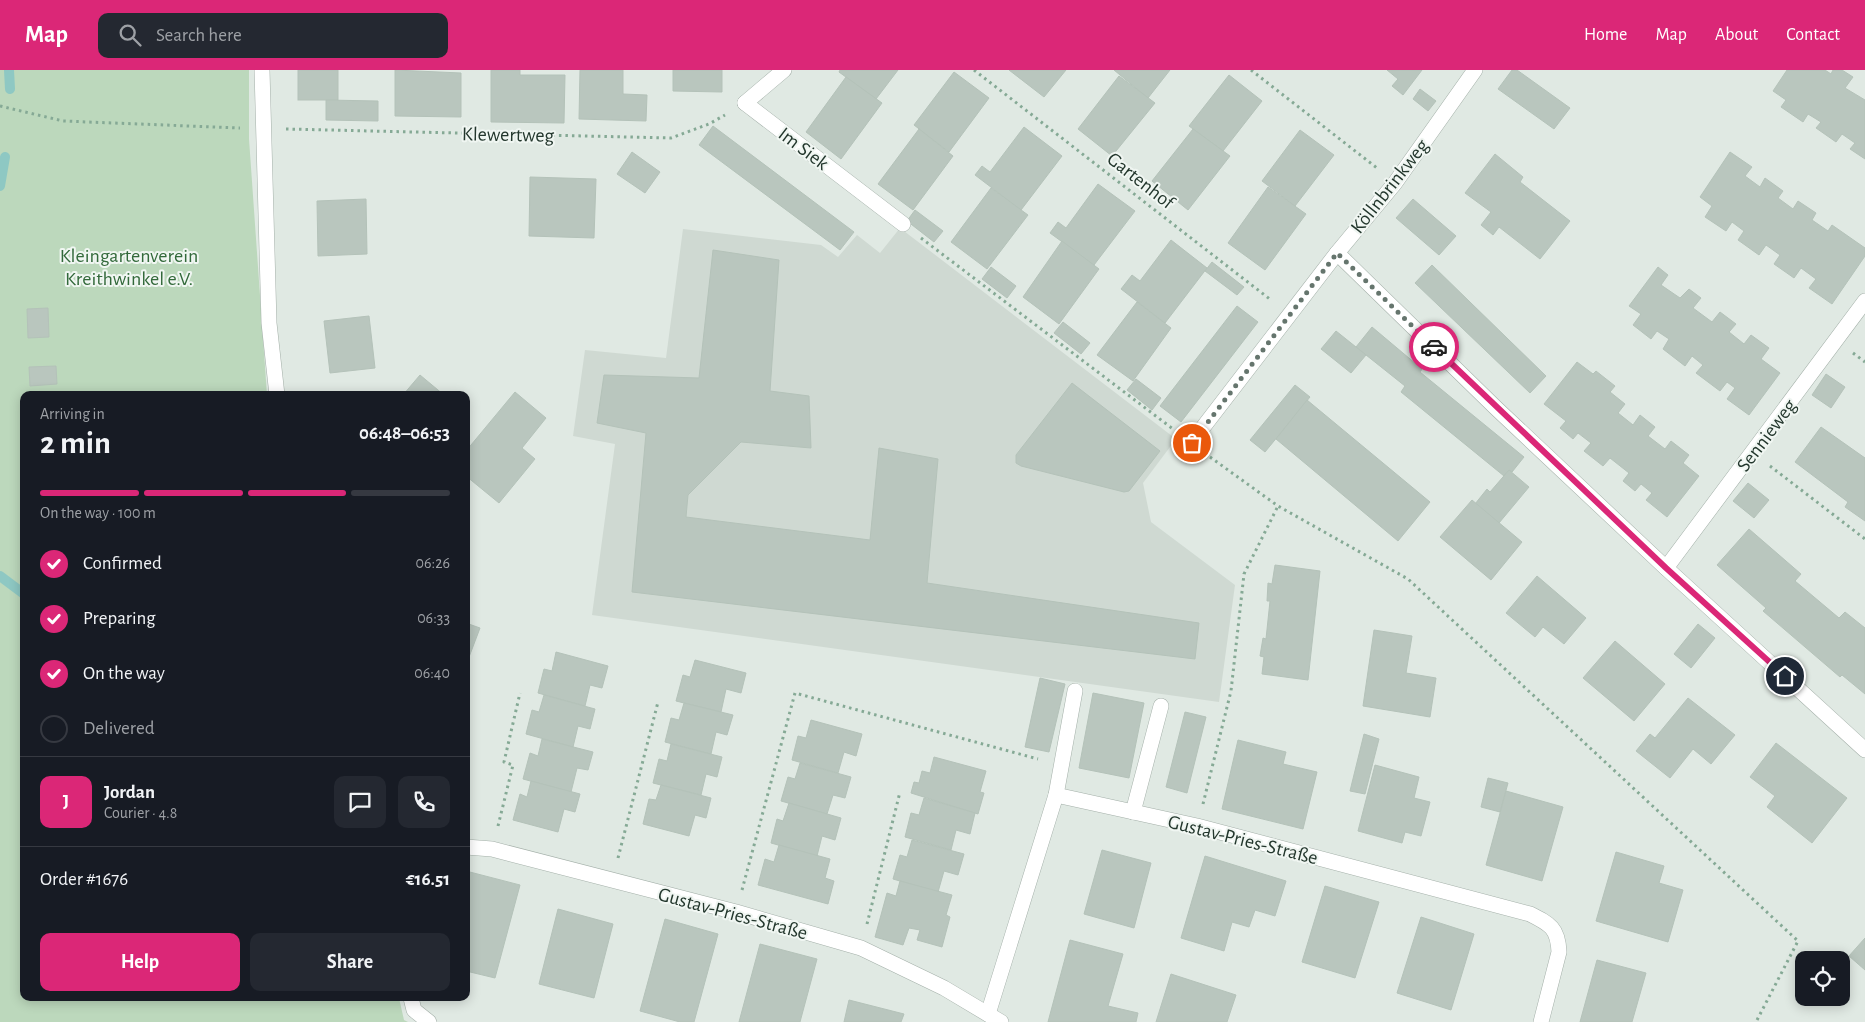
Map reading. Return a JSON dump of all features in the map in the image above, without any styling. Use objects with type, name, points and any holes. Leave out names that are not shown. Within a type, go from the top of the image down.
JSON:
[{"type":"street","points":[[262,70],[262,129],[270,323],[277,391]]},
{"type":"street","points":[[745,103],[784,70]]},
{"type":"street","name":"Köllnbrinkweg","points":[[1192,443],[1337,253],[1395,183],[1475,70]]},
{"type":"street","name":"Im Siek","points":[[745,103],[903,224]]},
{"type":"street","points":[[1337,253],[1497,409],[1666,568],[1865,750]]},
{"type":"street","name":"Sennieweg","points":[[1666,568],[1865,301]]},
{"type":"street","points":[[988,1014],[1056,795],[1075,691]]},
{"type":"street","points":[[1134,812],[1160,706]]},
{"type":"street","name":"Gustav-Pries-Straße","points":[[1056,795],[1197,826],[1530,914],[1555,930],[1559,952],[1541,1022]]},
{"type":"street","name":"Gustav-Pries-Straße","points":[[470,847],[492,849],[736,912],[861,948],[944,988],[1001,1022]]},
{"type":"street","points":[[412,1001],[414,1010],[429,1022]]},
{"type":"path","name":"Gartenhof","points":[[974,70],[1290,314]]},
{"type":"path","points":[[1251,70],[1395,183]]},
{"type":"path","name":"Klewertweg","points":[[0,106],[63,121],[262,129],[671,138],[709,124],[745,103]]},
{"type":"path","points":[[903,224],[1278,506],[1408,579],[1798,941],[1756,1022]]},
{"type":"path","points":[[1753,452],[1865,539]]},
{"type":"path","points":[[1197,826],[1231,692],[1244,574],[1278,506]]},
{"type":"path","points":[[492,849],[513,764],[504,762],[520,693]]},
{"type":"path","points":[[736,912],[795,693],[1042,760],[1056,795]]},
{"type":"path","points":[[612,880],[658,702]]},
{"type":"path","points":[[861,948],[900,792]]},
{"type":"shaded area","points":[[900,228],[1176,439],[1143,483],[1151,522],[1235,585],[1219,702],[592,615],[615,444],[573,436],[585,350],[666,358],[683,229],[821,245],[838,257],[857,235],[880,253]]},
{"type":"green space","name":"Kleingartenverein Kreithwinkel e.V.","points":[[0,70],[249,70],[249,139],[267,391],[20,391],[20,1001],[400,1001],[404,1020],[408,1022],[0,1022]]},
{"type":"building","points":[[298,70],[338,70],[338,100],[298,100]]},
{"type":"building","points":[[395,70],[461,73],[461,117],[395,116]]},
{"type":"building","points":[[491,70],[520,70],[520,75],[565,75],[564,123],[491,122]]},
{"type":"building","points":[[580,70],[623,70],[623,94],[647,95],[646,121],[579,119]]},
{"type":"building","points":[[673,70],[722,70],[722,92],[673,91]]},
{"type":"building","points":[[840,70],[898,70],[876,99],[839,72]]},
{"type":"building","points":[[1009,70],[1066,70],[1044,97]]},
{"type":"building","points":[[1114,70],[1170,70],[1148,98]]},
{"type":"building","points":[[1387,70],[1422,70],[1403,95],[1392,86],[1398,79]]},
{"type":"building","points":[[1512,70],[1517,70],[1570,108],[1554,129],[1498,89]]},
{"type":"building","points":[[1787,70],[1825,70],[1831,74],[1833,70],[1842,70],[1853,77],[1845,88],[1865,100],[1865,159],[1850,149],[1855,143],[1842,134],[1836,142],[1816,128],[1821,122],[1808,114],[1803,122],[1781,107],[1786,100],[1773,91]]},
{"type":"building","points":[[954,72],[989,98],[949,152],[914,125]]},
{"type":"building","points":[[1229,75],[1262,101],[1223,151],[1189,126]]},
{"type":"building","points":[[1119,76],[1155,103],[1112,156],[1078,129]]},
{"type":"building","points":[[846,77],[882,103],[841,159],[806,132]]},
{"type":"building","points":[[1420,89],[1436,101],[1428,111],[1413,99]]},
{"type":"building","points":[[326,100],[378,101],[378,121],[326,120]]},
{"type":"building","points":[[713,126],[854,232],[840,250],[699,145]]},
{"type":"building","points":[[1024,127],[1062,156],[1021,210],[975,175],[982,166],[990,172]]},
{"type":"building","points":[[919,129],[953,156],[913,210],[878,184]]},
{"type":"building","points":[[1193,129],[1230,156],[1188,210],[1152,181]]},
{"type":"building","points":[[1300,130],[1334,155],[1295,206],[1262,181]]},
{"type":"building","points":[[632,152],[660,172],[645,193],[617,174]]},
{"type":"building","points":[[1730,152],[1752,167],[1745,176],[1760,187],[1765,178],[1783,191],[1778,198],[1793,209],[1798,201],[1816,213],[1812,220],[1828,231],[1832,225],[1865,248],[1865,256],[1832,304],[1809,288],[1816,279],[1801,268],[1794,278],[1774,264],[1780,255],[1766,245],[1759,255],[1738,240],[1744,231],[1732,222],[1726,231],[1705,217],[1712,206],[1700,197]]},
{"type":"building","points":[[1495,154],[1523,177],[1520,182],[1570,221],[1540,259],[1499,227],[1493,235],[1481,225],[1491,212],[1465,193]]},
{"type":"building","points":[[530,177],[596,179],[594,238],[529,236]]},
{"type":"building","points":[[1098,184],[1135,211],[1094,265],[1050,233],[1058,222],[1066,228]]},
{"type":"building","points":[[1268,187],[1306,214],[1265,270],[1228,243]]},
{"type":"building","points":[[991,188],[1028,215],[987,269],[951,242]]},
{"type":"building","points":[[366,199],[367,254],[318,256],[317,201]]},
{"type":"building","points":[[1413,199],[1456,236],[1439,255],[1396,218]]},
{"type":"building","points":[[915,210],[943,231],[934,242],[907,221]]},
{"type":"building","points":[[1171,240],[1207,268],[1165,323],[1121,289],[1132,275],[1140,281]]},
{"type":"building","points":[[1062,241],[1099,269],[1059,324],[1023,297]]},
{"type":"building","points":[[713,250],[779,260],[770,391],[809,396],[811,448],[741,442],[688,495],[686,517],[870,540],[879,448],[938,459],[927,583],[1199,623],[1195,659],[632,592],[646,433],[597,423],[604,375],[699,378]]},
{"type":"building","points":[[1212,262],[1244,287],[1237,295],[1205,271]]},
{"type":"building","points":[[1432,265],[1546,376],[1530,393],[1415,283]]},
{"type":"building","points":[[991,267],[1016,286],[1007,298],[982,279]]},
{"type":"building","points":[[1658,267],[1668,275],[1661,285],[1680,298],[1689,289],[1701,298],[1693,308],[1712,322],[1720,312],[1736,324],[1729,332],[1744,344],[1751,335],[1769,348],[1761,359],[1780,373],[1749,415],[1727,399],[1735,388],[1727,382],[1720,391],[1696,373],[1703,365],[1692,356],[1685,366],[1663,349],[1669,339],[1657,331],[1651,339],[1633,325],[1641,314],[1629,306]]},
{"type":"building","points":[[1137,302],[1171,328],[1133,381],[1097,355]]},
{"type":"building","points":[[1237,306],[1258,322],[1181,422],[1160,406]]},
{"type":"building","points":[[48,308],[49,337],[28,338],[27,309]]},
{"type":"building","points":[[369,316],[375,368],[330,373],[324,321]]},
{"type":"building","points":[[1063,322],[1090,343],[1081,354],[1054,333]]},
{"type":"building","points":[[1372,327],[1422,369],[1420,372],[1524,457],[1512,472],[1509,470],[1504,476],[1401,392],[1405,386],[1356,347]]},
{"type":"building","points":[[1336,331],[1366,355],[1351,373],[1321,349]]},
{"type":"building","points":[[1577,362],[1593,374],[1596,371],[1615,386],[1610,392],[1625,404],[1618,413],[1633,425],[1640,415],[1655,427],[1648,436],[1665,449],[1671,441],[1689,455],[1683,463],[1699,476],[1667,517],[1646,500],[1652,493],[1641,484],[1635,491],[1623,481],[1629,473],[1610,458],[1603,466],[1584,451],[1591,443],[1578,433],[1573,439],[1560,428],[1566,421],[1544,404]]},
{"type":"building","points":[[56,366],[57,384],[30,386],[29,367]]},
{"type":"building","points":[[1826,374],[1845,387],[1831,408],[1812,395]]},
{"type":"building","points":[[420,375],[439,391],[406,391]]},
{"type":"building","points":[[1136,379],[1161,398],[1152,410],[1127,390]]},
{"type":"building","points":[[1072,383],[1160,451],[1129,491],[1124,492],[1021,466],[1016,463],[1016,455]]},
{"type":"building","points":[[1295,385],[1310,397],[1265,452],[1250,440]]},
{"type":"building","points":[[515,392],[546,418],[522,448],[535,459],[499,503],[470,479],[470,446]]},
{"type":"building","points":[[1307,400],[1430,502],[1398,541],[1276,439]]},
{"type":"building","points":[[1821,427],[1865,458],[1865,521],[1845,507],[1848,502],[1795,462]]},
{"type":"building","points":[[1509,470],[1529,487],[1499,523],[1475,504],[1487,489],[1490,492]]},
{"type":"building","points":[[1748,483],[1769,500],[1754,518],[1733,501]]},
{"type":"building","points":[[1472,500],[1522,542],[1491,580],[1440,537]]},
{"type":"building","points":[[1749,529],[1801,574],[1795,581],[1839,618],[1845,612],[1865,628],[1865,694],[1842,675],[1840,677],[1763,611],[1766,608],[1717,565]]},
{"type":"building","points":[[1275,565],[1320,571],[1308,680],[1262,674],[1264,657],[1260,656],[1263,638],[1266,639],[1270,601],[1267,601],[1268,583],[1272,584]]},
{"type":"building","points":[[1537,576],[1586,618],[1564,644],[1543,627],[1535,637],[1506,613]]},
{"type":"building","points":[[470,624],[480,628],[470,654]]},
{"type":"building","points":[[1698,624],[1715,638],[1691,668],[1674,654]]},
{"type":"building","points":[[1374,630],[1412,636],[1406,673],[1436,678],[1430,717],[1363,706]]},
{"type":"building","points":[[1615,641],[1665,684],[1634,721],[1583,678]]},
{"type":"building","points":[[556,652],[608,666],[602,688],[590,685],[585,706],[538,693],[544,669],[552,671]]},
{"type":"building","points":[[695,660],[746,673],[741,693],[726,689],[721,712],[676,701],[683,675],[690,677]]},
{"type":"building","points":[[1040,678],[1065,684],[1049,752],[1025,747]]},
{"type":"building","points":[[1093,693],[1144,703],[1129,778],[1079,768]]},
{"type":"building","points":[[544,695],[595,709],[590,729],[578,726],[573,747],[526,734],[532,710],[539,712]]},
{"type":"building","points":[[1688,698],[1735,735],[1711,764],[1693,749],[1670,778],[1636,751],[1650,734],[1655,738]]},
{"type":"building","points":[[684,703],[733,715],[727,735],[716,732],[711,754],[665,742],[671,718],[679,720]]},
{"type":"building","points":[[1185,712],[1206,717],[1187,793],[1166,787]]},
{"type":"building","points":[[811,720],[862,734],[856,756],[844,752],[838,773],[792,760],[798,736],[806,738]]},
{"type":"building","points":[[1364,734],[1379,739],[1365,794],[1350,791]]},
{"type":"building","points":[[542,739],[593,752],[588,770],[577,768],[571,792],[523,779],[530,753],[538,756]]},
{"type":"building","points":[[1238,740],[1286,752],[1283,764],[1317,772],[1303,829],[1222,809]]},
{"type":"building","points":[[1776,743],[1847,798],[1812,843],[1767,807],[1775,796],[1750,777]]},
{"type":"building","points":[[671,744],[722,757],[717,777],[706,774],[701,795],[653,783],[659,759],[667,761]]},
{"type":"building","points":[[934,757],[986,771],[980,792],[984,793],[978,814],[911,793],[914,782],[919,783],[922,771],[930,773]]},
{"type":"building","points":[[800,763],[851,777],[845,798],[833,795],[827,814],[781,801],[788,777],[795,779]]},
{"type":"building","points":[[1375,765],[1419,777],[1414,798],[1430,802],[1421,836],[1405,832],[1402,843],[1358,831]]},
{"type":"building","points":[[1488,778],[1508,783],[1500,812],[1481,807]]},
{"type":"building","points":[[531,781],[580,794],[575,812],[564,809],[558,832],[513,820],[520,794],[527,797]]},
{"type":"building","points":[[661,785],[711,798],[706,818],[695,815],[689,836],[643,824],[649,799],[656,800]]},
{"type":"building","points":[[1506,791],[1563,807],[1542,881],[1486,865]]},
{"type":"building","points":[[924,798],[975,813],[970,834],[956,830],[951,850],[905,837],[911,813],[919,815]]},
{"type":"building","points":[[789,803],[841,818],[835,840],[822,836],[817,856],[771,843],[777,819],[783,821]]},
{"type":"building","points":[[912,840],[964,854],[958,875],[944,871],[938,892],[893,879],[900,855],[907,857]]},
{"type":"building","points":[[779,845],[830,859],[825,878],[834,881],[828,904],[758,885],[765,859],[774,862]]},
{"type":"building","points":[[1102,850],[1151,863],[1134,928],[1084,914]]},
{"type":"building","points":[[1616,852],[1664,866],[1659,883],[1683,890],[1668,942],[1596,921]]},
{"type":"building","points":[[1205,856],[1286,881],[1275,916],[1255,910],[1249,927],[1232,922],[1224,951],[1181,938]]},
{"type":"building","points":[[470,872],[520,885],[495,978],[470,972]]},
{"type":"building","points":[[900,881],[952,895],[946,915],[950,917],[942,947],[917,940],[920,930],[909,928],[903,945],[875,937],[887,893],[896,896]]},
{"type":"building","points":[[1325,886],[1379,902],[1355,978],[1302,962]]},
{"type":"building","points":[[558,909],[613,924],[594,998],[539,984]]},
{"type":"building","points":[[1421,917],[1474,934],[1451,1010],[1397,993]]},
{"type":"building","points":[[665,919],[718,934],[694,1022],[680,1022],[640,1011]]},
{"type":"building","points":[[1865,938],[1865,970],[1850,955]]},
{"type":"building","points":[[1070,940],[1123,954],[1108,1006],[1138,1013],[1136,1022],[1048,1022]]},
{"type":"building","points":[[760,944],[817,959],[800,1022],[739,1022]]},
{"type":"building","points":[[1597,960],[1646,973],[1632,1022],[1580,1022]]},
{"type":"building","points":[[1171,974],[1236,995],[1227,1022],[1156,1022]]},
{"type":"building","points":[[849,1000],[904,1014],[901,1022],[844,1022]]},
{"type":"waterway","points":[[9,70],[10,89]]},
{"type":"waterway","points":[[0,186],[5,157]]},
{"type":"waterway","points":[[0,576],[20,591]]},
{"type":"way so far","points":[[1192,443],[1337,253],[1434,347]]},
{"type":"route","points":[[1434,347],[1666,568],[1785,676]]}]
